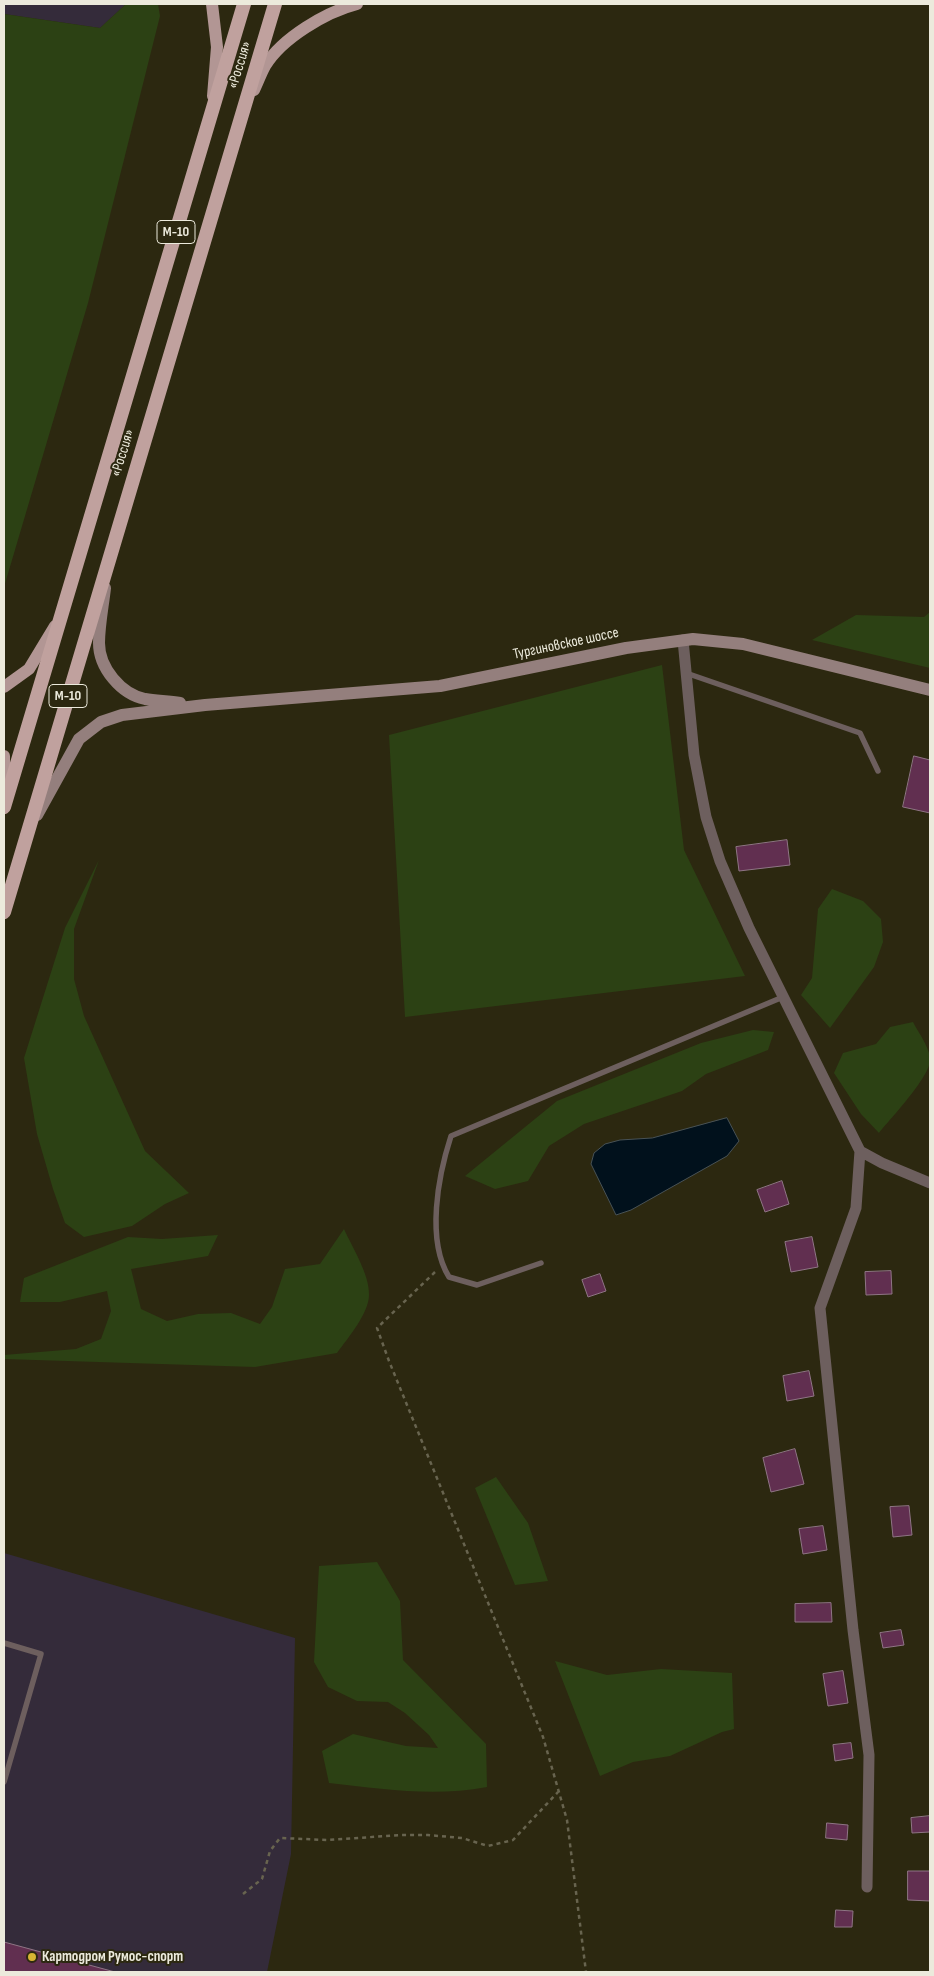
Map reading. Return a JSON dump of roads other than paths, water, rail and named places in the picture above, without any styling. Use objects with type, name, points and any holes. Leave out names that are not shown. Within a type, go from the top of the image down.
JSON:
[{"type":"highway","name":"«Россия»","points":[[4,807],[244,4]]},
{"type":"highway","name":"«Россия»","points":[[4,912],[275,4]]},
{"type":"main road","points":[[211,114],[217,47],[212,4]]},
{"type":"main road","points":[[240,120],[266,65],[284,45],[310,25],[357,4]]},
{"type":"main road","name":"Тургиновское шоссе","points":[[108,561],[99,643],[104,664],[110,674],[124,689],[144,698],[205,705]]},
{"type":"main road","points":[[4,687],[29,669],[62,612]]},
{"type":"main road","name":"Тургиновское шоссе","points":[[28,832],[71,751],[89,729],[108,719],[122,715],[205,705],[440,686],[626,648],[683,640],[713,640],[743,644],[930,690]]},
{"type":"main road","points":[[4,756],[4,777]]},
{"type":"street","points":[[683,640],[694,755],[706,817],[720,861],[783,997],[860,1151],[856,1208],[820,1308],[853,1630],[869,1755],[867,1887]]},
{"type":"street","points":[[860,1151],[882,1163],[930,1183]]},
{"type":"lane","points":[[686,673],[860,733],[878,771]]},
{"type":"lane","points":[[542,1263],[477,1285],[448,1277],[442,1266],[437,1249],[442,1166],[451,1136],[783,997]]},
{"type":"lane","points":[[4,1643],[42,1654],[4,1782]]},
{"type":"water","points":[[727,1118],[739,1141],[727,1156],[631,1210],[616,1215],[591,1164],[594,1153],[605,1144],[620,1140],[652,1138]]},
{"type":"place","name":"Картодром Румос-спорт","points":[[32,1957]]}]
